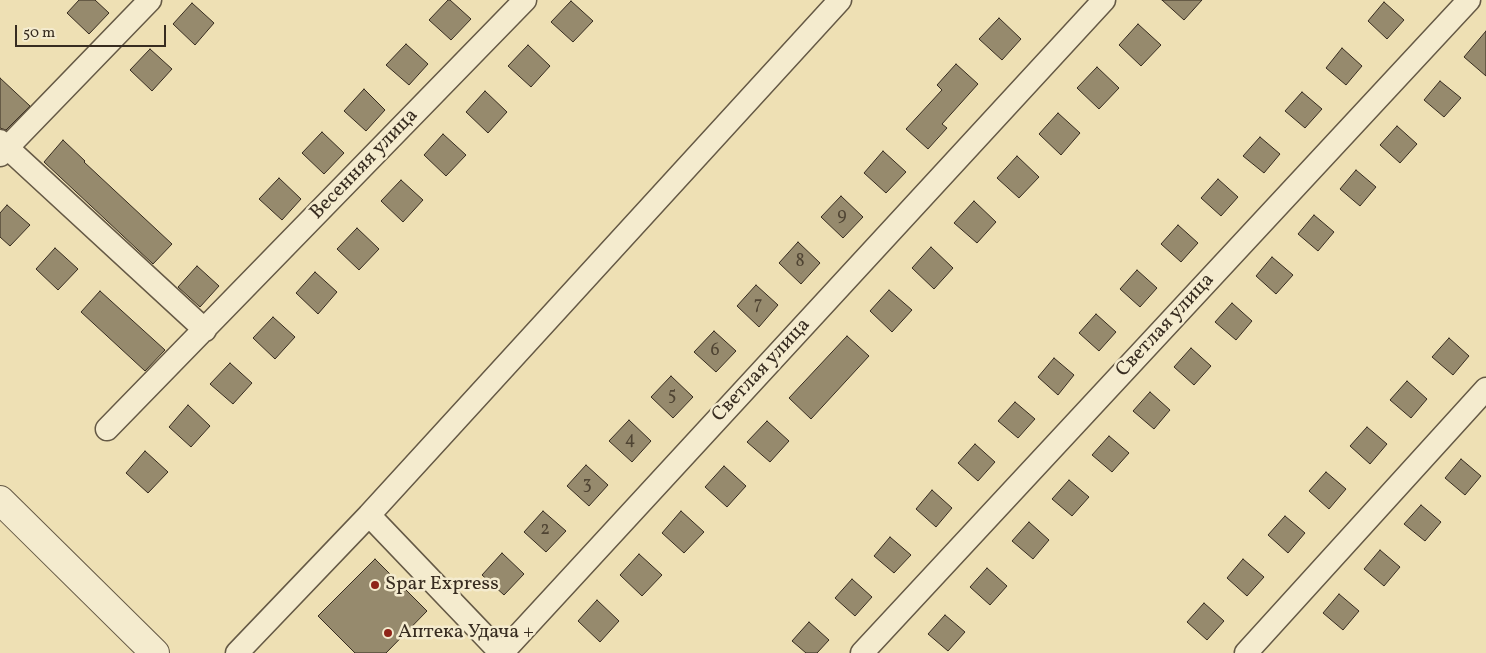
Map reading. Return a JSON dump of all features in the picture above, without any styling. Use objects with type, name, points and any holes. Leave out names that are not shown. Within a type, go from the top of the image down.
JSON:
[{"type":"street","points":[[150,0],[2,148],[205,330]]},
{"type":"street","name":"Весенняя улица","points":[[108,429],[525,0]]},
{"type":"street","points":[[237,653],[369,515],[840,0]]},
{"type":"street","name":"Светлая улица","points":[[369,515],[501,653],[1104,0]]},
{"type":"street","name":"Светлая улица","points":[[862,653],[1469,0]]},
{"type":"street","points":[[1246,653],[1486,389]]},
{"type":"street","points":[[0,500],[155,653]]},
{"type":"building","points":[[79,0],[95,0],[109,13],[89,34],[67,13]]},
{"type":"building","points":[[448,0],[471,19],[451,40],[429,20]]},
{"type":"building","points":[[1162,0],[1202,0],[1184,20]]},
{"type":"building","points":[[571,1],[593,21],[573,42],[551,22]]},
{"type":"building","points":[[1384,2],[1404,20],[1387,39],[1368,21]]},
{"type":"building","points":[[192,3],[214,23],[195,45],[173,24]]},
{"type":"building","points":[[999,18],[1021,39],[1002,60],[979,39]]},
{"type":"building","points":[[1138,24],[1161,45],[1141,66],[1119,45]]},
{"type":"building","points":[[1486,31],[1486,76],[1464,57]]},
{"type":"building","points":[[406,44],[428,64],[409,85],[386,65]]},
{"type":"building","points":[[528,45],[550,66],[531,87],[508,66]]},
{"type":"building","points":[[1342,48],[1362,66],[1346,85],[1326,68]]},
{"type":"building","points":[[150,49],[172,69],[152,91],[130,70]]},
{"type":"building","points":[[956,64],[978,84],[942,124],[947,128],[928,149],[906,129],[942,90],[937,85]]},
{"type":"building","points":[[1097,67],[1119,88],[1099,109],[1077,88]]},
{"type":"building","points":[[0,78],[30,106],[6,130],[0,128]]},
{"type":"building","points":[[1440,81],[1461,98],[1444,117],[1424,100]]},
{"type":"building","points":[[364,89],[385,110],[366,131],[344,111]]},
{"type":"building","points":[[485,91],[507,112],[488,133],[466,112]]},
{"type":"building","points":[[1302,92],[1322,109],[1305,128],[1285,111]]},
{"type":"building","points":[[1058,113],[1080,133],[1061,155],[1039,134]]},
{"type":"building","points":[[1397,126],[1417,144],[1400,163],[1380,145]]},
{"type":"building","points":[[322,132],[344,153],[324,174],[302,153]]},
{"type":"building","points":[[443,134],[466,155],[446,176],[424,155]]},
{"type":"building","points":[[1260,137],[1280,154],[1264,173],[1243,156]]},
{"type":"building","points":[[63,140],[172,244],[153,264],[44,162]]},
{"type":"building","points":[[883,151],[906,172],[886,193],[864,173]]},
{"type":"building","points":[[1017,156],[1039,177],[1019,198],[997,178]]},
{"type":"building","points":[[1356,170],[1376,187],[1360,206],[1340,189]]},
{"type":"building","points":[[279,178],[301,199],[282,220],[259,199]]},
{"type":"building","points":[[1218,179],[1238,197],[1221,216],[1201,198]]},
{"type":"building","points":[[401,180],[423,200],[403,222],[381,201]]},
{"type":"building","points":[[841,196],[863,217],[843,238],[821,217]]},
{"type":"building","points":[[974,201],[996,222],[977,243],[954,223]]},
{"type":"building","points":[[7,205],[30,225],[10,246],[0,237],[0,213]]},
{"type":"building","points":[[1314,215],[1334,232],[1318,251],[1298,234]]},
{"type":"building","points":[[1178,225],[1198,243],[1181,262],[1161,244]]},
{"type":"building","points":[[357,228],[379,249],[359,270],[337,249]]},
{"type":"building","points":[[798,242],[820,263],[801,284],[779,263]]},
{"type":"building","points":[[931,247],[953,268],[934,289],[912,268]]},
{"type":"building","points":[[55,248],[78,269],[58,290],[36,269]]},
{"type":"building","points":[[1272,257],[1293,275],[1276,294],[1256,276]]},
{"type":"building","points":[[197,266],[219,286],[200,307],[178,287]]},
{"type":"building","points":[[1137,270],[1157,288],[1140,307],[1120,289]]},
{"type":"building","points":[[315,272],[337,292],[318,314],[296,293]]},
{"type":"building","points":[[756,285],[778,305],[759,327],[737,306]]},
{"type":"building","points":[[889,290],[912,310],[892,332],[870,311]]},
{"type":"building","points":[[100,291],[165,350],[145,371],[81,312]]},
{"type":"building","points":[[1232,303],[1252,321],[1236,340],[1215,322]]},
{"type":"building","points":[[1096,314],[1116,332],[1099,351],[1079,333]]},
{"type":"building","points":[[273,317],[295,337],[275,359],[253,338]]},
{"type":"building","points":[[714,331],[736,351],[716,372],[694,352]]},
{"type":"building","points":[[847,336],[869,356],[811,419],[789,398]]},
{"type":"building","points":[[1449,338],[1469,356],[1453,375],[1432,357]]},
{"type":"building","points":[[1191,348],[1211,366],[1194,385],[1174,367]]},
{"type":"building","points":[[1054,358],[1074,375],[1058,395],[1038,377]]},
{"type":"building","points":[[230,363],[252,383],[233,404],[210,384]]},
{"type":"building","points":[[671,376],[693,397],[673,418],[651,397]]},
{"type":"building","points":[[1407,381],[1427,399],[1411,418],[1390,400]]},
{"type":"building","points":[[1150,392],[1170,410],[1154,429],[1133,411]]},
{"type":"building","points":[[1015,402],[1035,419],[1018,438],[998,421]]},
{"type":"building","points":[[188,405],[210,426],[191,447],[169,427]]},
{"type":"building","points":[[629,420],[651,441],[632,462],[609,441]]},
{"type":"building","points":[[767,421],[789,441],[770,462],[747,442]]},
{"type":"building","points":[[1367,427],[1387,444],[1370,464],[1350,446]]},
{"type":"building","points":[[1109,436],[1129,453],[1112,472],[1092,455]]},
{"type":"building","points":[[975,444],[995,462],[978,481],[958,463]]},
{"type":"building","points":[[145,451],[168,472],[148,493],[126,473]]},
{"type":"building","points":[[1461,459],[1481,476],[1465,495],[1445,478]]},
{"type":"building","points":[[586,465],[608,485],[589,506],[567,486]]},
{"type":"building","points":[[724,466],[746,486],[727,507],[705,487]]},
{"type":"building","points":[[1326,472],[1346,489],[1329,509],[1309,491]]},
{"type":"building","points":[[1069,480],[1089,497],[1072,516],[1052,499]]},
{"type":"building","points":[[932,490],[952,508],[936,527],[916,509]]},
{"type":"building","points":[[1421,505],[1441,522],[1425,541],[1404,524]]},
{"type":"building","points":[[543,511],[566,531],[546,552],[524,532]]},
{"type":"building","points":[[681,511],[704,532],[684,553],[662,533]]},
{"type":"building","points":[[1285,516],[1305,533],[1288,553],[1268,535]]},
{"type":"building","points":[[1029,522],[1049,540],[1033,559],[1012,541]]},
{"type":"building","points":[[890,537],[911,555],[894,573],[874,556]]},
{"type":"building","points":[[1380,550],[1400,567],[1384,586],[1364,569]]},
{"type":"building","points":[[502,553],[524,574],[504,595],[482,575]]},
{"type":"building","points":[[639,554],[662,575],[642,596],[620,575]]},
{"type":"building","name":"Spar Express","points":[[375,559],[427,611],[386,653],[355,653],[318,616]]},
{"type":"building","points":[[1243,559],[1264,577],[1247,596],[1227,578]]},
{"type":"building","points":[[987,568],[1007,586],[990,605],[970,587]]},
{"type":"building","points":[[852,579],[872,597],[855,616],[835,598]]},
{"type":"building","points":[[1339,594],[1359,611],[1343,630],[1323,613]]},
{"type":"building","points":[[597,600],[619,621],[600,642],[578,621]]},
{"type":"building","points":[[1204,603],[1224,621],[1207,640],[1187,622]]},
{"type":"building","points":[[945,615],[965,632],[948,651],[928,634]]},
{"type":"building","points":[[809,622],[829,640],[817,653],[806,653],[792,641]]},
{"type":"place","name":"Spar Express","points":[[375,585]]},
{"type":"place","name":"Аптека Удача +","points":[[388,633]]}]
